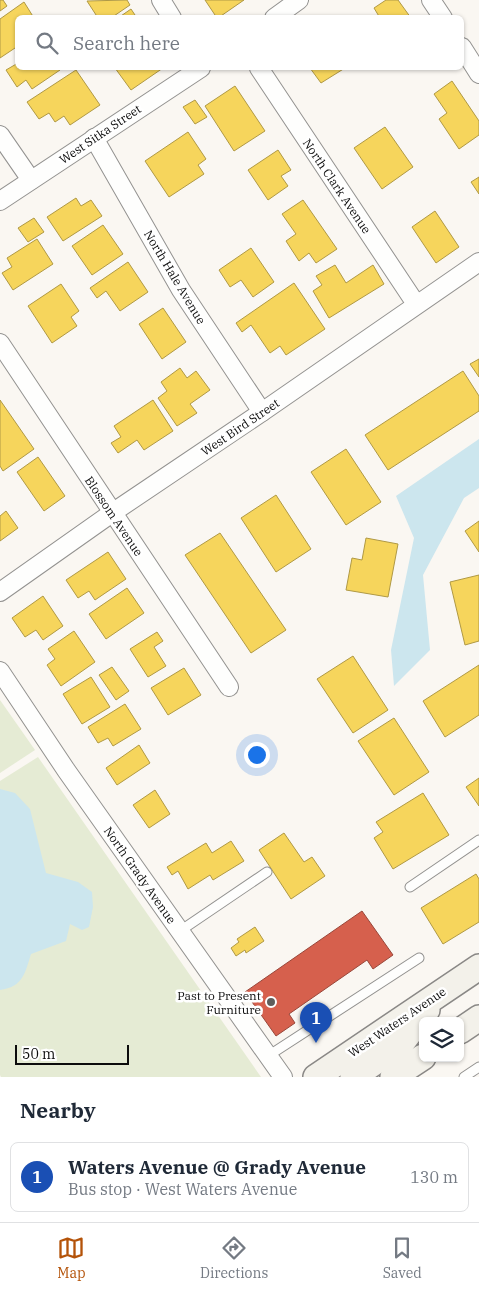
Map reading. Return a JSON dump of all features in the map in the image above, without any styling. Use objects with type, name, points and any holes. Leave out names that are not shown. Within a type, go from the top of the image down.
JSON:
[{"type":"main road","name":"West Waters Avenue","points":[[316,1077],[479,967]]},
{"type":"main road","points":[[353,1077],[400,1045],[441,992]]},
{"type":"main road","points":[[393,1077],[419,1059]]},
{"type":"street","points":[[161,0],[170,15]]},
{"type":"street","points":[[278,15],[299,0]]},
{"type":"street","points":[[431,0],[440,15]]},
{"type":"street","points":[[464,50],[479,74]]},
{"type":"street","name":"West Sitka Street","points":[[0,201],[198,70]]},
{"type":"street","name":"North Clark Avenue","points":[[260,70],[416,304]]},
{"type":"street","points":[[0,135],[31,180]]},
{"type":"street","name":"North Hale Avenue","points":[[94,138],[181,290],[262,412]]},
{"type":"street","name":"West Bird Street","points":[[0,592],[112,513],[479,262]]},
{"type":"street","name":"Blossom Avenue","points":[[0,343],[229,687]]},
{"type":"street","name":"North Grady Avenue","points":[[0,671],[66,770],[282,1077]]},
{"type":"lane","points":[[410,887],[479,840]]},
{"type":"lane","points":[[180,931],[267,872]]},
{"type":"lane","points":[[268,1056],[419,958]]},
{"type":"lane","points":[[464,1077],[479,1067]]},
{"type":"green space","points":[[0,700],[35,750],[0,773]]},
{"type":"green space","points":[[38,757],[261,1077],[1,1077],[0,781]]},
{"type":"water","points":[[479,439],[479,488],[464,498],[423,575],[430,650],[394,686],[391,650],[414,538],[396,496]]},
{"type":"water","points":[[0,789],[15,793],[30,809],[46,873],[78,882],[92,892],[93,907],[89,927],[82,930],[70,924],[66,941],[31,954],[22,978],[14,986],[0,990]]},
{"type":"building: Homes","points":[[0,0],[3,0],[7,6],[0,11]]},
{"type":"building: Homes","points":[[127,0],[130,5],[115,15],[96,15],[87,1]]},
{"type":"building: Homes","points":[[205,0],[244,0],[222,15],[215,15]]},
{"type":"building: Homes","points":[[386,0],[398,0],[409,15],[378,15],[374,8]]},
{"type":"building: Homes","points":[[24,2],[32,15],[15,15],[15,48],[0,58],[0,19]]},
{"type":"building: Homes","points":[[131,9],[135,15],[122,15]]},
{"type":"building: Homes","points":[[15,65],[15,70],[60,70],[32,89],[26,80],[17,87],[6,70]]},
{"type":"building: Homes","points":[[76,70],[100,105],[70,125],[64,116],[55,122],[49,113],[39,119],[27,102]]},
{"type":"building: Homes","points":[[116,70],[160,70],[131,90]]},
{"type":"building: Homes","points":[[311,70],[342,70],[321,83]]},
{"type":"building: Homes","points":[[452,81],[479,121],[479,135],[459,149],[439,119],[447,113],[434,94]]},
{"type":"building: Homes","points":[[235,86],[265,131],[234,151],[205,106]]},
{"type":"building: Homes","points":[[195,100],[207,117],[195,124],[183,107]]},
{"type":"building: Homes","points":[[385,127],[413,167],[382,189],[354,148]]},
{"type":"building: Homes","points":[[188,132],[206,159],[198,165],[204,174],[169,197],[145,161]]},
{"type":"building: Homes","points":[[278,150],[291,170],[281,176],[288,186],[268,200],[248,170]]},
{"type":"building: Homes","points":[[479,177],[479,194],[471,182]]},
{"type":"building: Homes","points":[[76,198],[81,206],[91,200],[102,216],[63,241],[47,217]]},
{"type":"building: Homes","points":[[303,200],[337,249],[316,263],[309,253],[299,261],[286,241],[296,234],[282,214]]},
{"type":"building: Homes","points":[[435,211],[459,247],[436,263],[412,227]]},
{"type":"building: Homes","points":[[34,218],[44,232],[28,242],[18,228]]},
{"type":"building: Homes","points":[[103,225],[123,254],[92,275],[72,246]]},
{"type":"building: Homes","points":[[37,239],[53,264],[13,290],[2,273],[12,267],[7,258]]},
{"type":"building: Homes","points":[[251,248],[274,282],[253,297],[241,280],[230,287],[219,270]]},
{"type":"building: Homes","points":[[128,262],[148,292],[120,311],[106,291],[97,298],[90,288]]},
{"type":"building: Homes","points":[[335,265],[346,283],[373,265],[384,284],[329,318],[313,291],[322,285],[316,276]]},
{"type":"building: Homes","points":[[294,283],[325,329],[286,355],[280,346],[270,353],[251,325],[242,332],[236,323]]},
{"type":"building: Homes","points":[[61,284],[79,311],[71,317],[77,326],[52,343],[28,306]]},
{"type":"building: Homes","points":[[163,308],[186,342],[162,359],[139,324]]},
{"type":"building: Homes","points":[[479,359],[479,377],[470,364]]},
{"type":"building: Homes","points":[[180,368],[187,378],[196,371],[210,390],[190,404],[197,413],[177,426],[158,398],[167,391],[161,382]]},
{"type":"building: Homes","points":[[463,371],[479,396],[479,411],[388,470],[365,435]]},
{"type":"building: Homes","points":[[0,400],[34,449],[3,471],[0,466]]},
{"type":"building: Homes","points":[[153,400],[173,431],[144,450],[137,440],[118,453],[111,443],[121,437],[114,426]]},
{"type":"building: Homes","points":[[346,449],[381,502],[346,525],[311,472]]},
{"type":"building: Homes","points":[[38,457],[65,496],[44,511],[17,472]]},
{"type":"building: Homes","points":[[276,495],[311,549],[276,572],[241,518]]},
{"type":"building: Homes","points":[[6,511],[18,528],[0,541],[0,516]]},
{"type":"building: Homes","points":[[479,521],[479,552],[465,531]]},
{"type":"building: Homes","points":[[220,533],[286,630],[251,653],[185,555]]},
{"type":"building: Homes","points":[[366,538],[398,544],[388,597],[346,590],[352,558],[362,560]]},
{"type":"building: Homes","points":[[108,552],[126,579],[95,600],[89,591],[78,598],[66,580]]},
{"type":"building: Homes","points":[[479,575],[479,641],[465,645],[450,582]]},
{"type":"building: Homes","points":[[127,588],[144,613],[106,639],[89,614]]},
{"type":"building: Homes","points":[[43,596],[63,626],[43,640],[36,630],[25,637],[12,618]]},
{"type":"building: Homes","points":[[74,631],[95,662],[61,686],[47,665],[55,659],[48,649]]},
{"type":"building: Homes","points":[[157,632],[163,641],[154,647],[166,666],[148,677],[130,649]]},
{"type":"building: Homes","points":[[353,656],[388,710],[353,733],[317,679]]},
{"type":"building: Homes","points":[[479,665],[479,715],[445,737],[423,701]]},
{"type":"building: Homes","points":[[112,667],[129,691],[116,700],[99,675]]},
{"type":"building: Homes","points":[[184,668],[201,695],[168,715],[151,688]]},
{"type":"building: Homes","points":[[91,677],[110,707],[82,724],[63,694]]},
{"type":"building: Homes","points":[[125,704],[141,729],[113,746],[108,738],[98,743],[88,727]]},
{"type":"building: Homes","points":[[394,718],[429,772],[394,795],[358,741]]},
{"type":"building: Homes","points":[[139,745],[150,763],[117,785],[106,768]]},
{"type":"building: Homes","points":[[479,778],[479,806],[466,787]]},
{"type":"building: Homes","points":[[155,790],[170,814],[149,828],[133,805]]},
{"type":"building: Homes","points":[[423,793],[449,835],[393,869],[374,838],[383,832],[376,822]]},
{"type":"building: Homes","points":[[284,833],[304,862],[312,857],[325,876],[291,899],[259,850]]},
{"type":"building: Homes","points":[[231,841],[244,861],[213,880],[210,875],[188,889],[178,871],[172,875],[167,867],[206,843],[212,853]]},
{"type":"building: Homes","points":[[476,874],[479,879],[479,922],[443,944],[421,908]]},
{"type":"building: Homes","points":[[255,927],[264,941],[246,953],[245,950],[236,956],[231,948],[239,942],[237,939]]},
{"type":"building: Shops","points":[[362,911],[393,955],[373,969],[367,960],[289,1014],[295,1023],[276,1036],[245,992]]},
{"type":"place","name":"Past to Present Furniture","points":[[271,1002]]},
{"type":"place","name":"Waters Avenue @ Grady Avenue","points":[[316,1043]]}]
